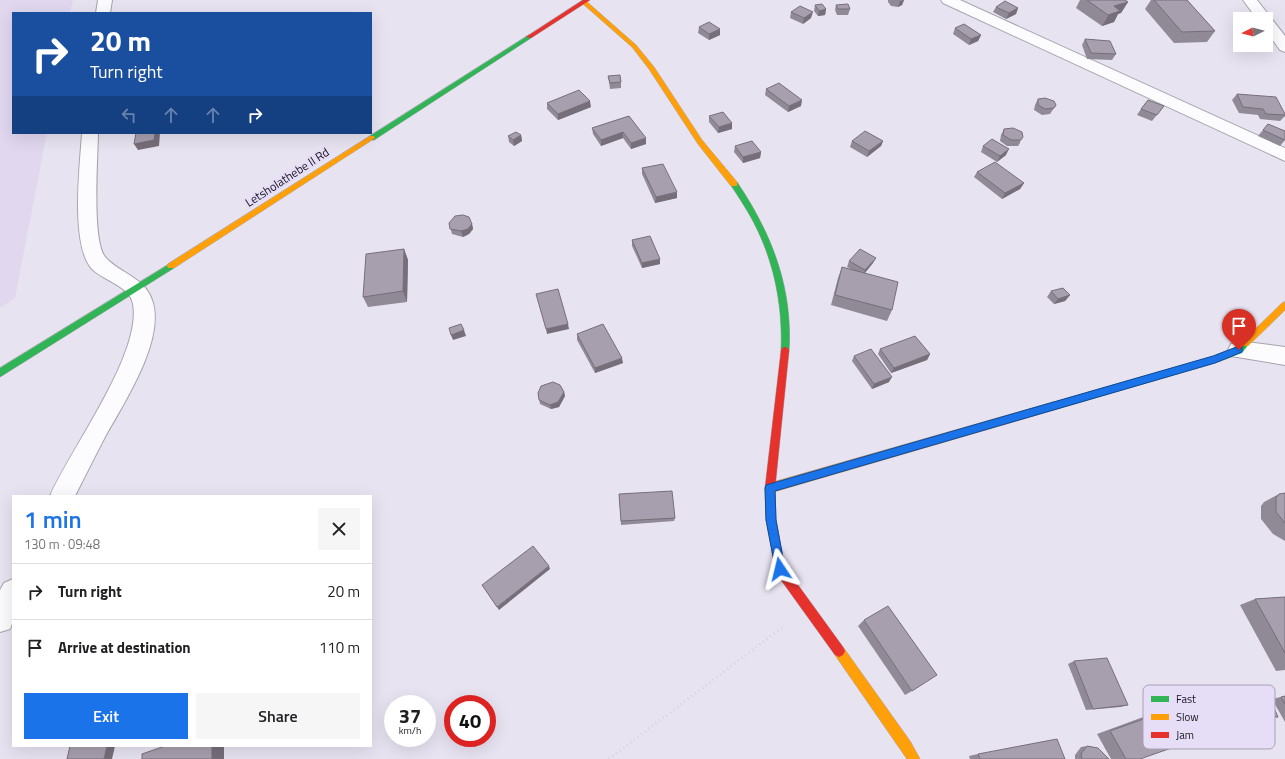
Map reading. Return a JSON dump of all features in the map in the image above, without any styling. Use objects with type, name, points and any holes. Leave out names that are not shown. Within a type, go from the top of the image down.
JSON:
[{"type":"street","points":[[103,12],[105,0]]},
{"type":"street","points":[[948,0],[1201,115],[1285,155]]},
{"type":"street","points":[[1250,0],[1260,12]]},
{"type":"street","points":[[586,1],[634,46],[652,68],[700,142],[743,196],[766,238],[782,292],[787,337],[770,488],[771,520],[780,569],[906,745],[914,759]]},
{"type":"street","name":"Letsholathebe II Rd","points":[[0,373],[137,288],[586,1]]},
{"type":"street","points":[[1273,29],[1285,47]]},
{"type":"street","points":[[63,495],[124,379],[139,343],[144,319],[143,303],[137,288],[106,270],[94,256],[89,232],[90,134]]},
{"type":"street","points":[[770,488],[1215,359],[1239,350],[1285,305]]},
{"type":"street","points":[[1239,350],[1285,356]]},
{"type":"street","points":[[0,619],[12,594]]},
{"type":"path","points":[[609,759],[809,608]]},
{"type":"shaded area","points":[[0,0],[73,0],[70,12],[12,12],[12,134],[47,134],[15,298],[0,308]]},
{"type":"building","points":[[1087,0],[1125,0],[1128,2],[1114,6],[1120,11],[1108,15]]},
{"type":"building","points":[[1154,0],[1187,0],[1215,31],[1182,32]]},
{"type":"building","points":[[1005,1],[1018,8],[1009,13],[996,7]]},
{"type":"building","points":[[822,4],[826,9],[819,11],[815,5]]},
{"type":"building","points":[[848,4],[850,9],[838,9],[836,5]]},
{"type":"building","points":[[800,6],[813,12],[804,18],[791,12]]},
{"type":"building","points":[[709,22],[720,29],[709,34],[699,27]]},
{"type":"building","points":[[964,24],[981,35],[971,39],[955,28]]},
{"type":"building","points":[[1085,39],[1110,41],[1116,54],[1091,53]]},
{"type":"building","points":[[620,75],[621,82],[610,83],[608,76]]},
{"type":"building","points":[[779,83],[802,100],[789,106],[766,89]]},
{"type":"building","points":[[579,90],[590,101],[558,114],[547,103]]},
{"type":"building","points":[[1237,94],[1276,97],[1285,115],[1266,114],[1263,109],[1243,107]]},
{"type":"building","points":[[1045,98],[1054,101],[1056,105],[1054,108],[1045,109],[1038,105],[1038,99]]},
{"type":"building","points":[[1148,100],[1164,106],[1157,115],[1141,109]]},
{"type":"building","points":[[723,112],[732,123],[719,127],[709,116]]},
{"type":"building","points":[[629,116],[646,138],[631,143],[623,132],[601,140],[592,128]]},
{"type":"building","points":[[1268,124],[1285,131],[1285,140],[1263,130]]},
{"type":"building","points":[[1013,128],[1022,132],[1023,137],[1021,140],[1011,140],[1003,135],[1004,129]]},
{"type":"building","points":[[865,131],[883,141],[869,151],[852,141]]},
{"type":"building","points":[[516,132],[521,135],[513,140],[508,136]]},
{"type":"building","points":[[136,134],[155,134],[154,140],[134,144]]},
{"type":"building","points":[[992,139],[1009,149],[1000,156],[983,146]]},
{"type":"building","points":[[752,141],[761,152],[743,157],[735,146]]},
{"type":"building","points":[[995,162],[1024,183],[1005,193],[977,172]]},
{"type":"building","points":[[663,164],[677,192],[656,197],[642,168]]},
{"type":"building","points":[[463,215],[469,217],[472,224],[468,229],[461,231],[450,229],[449,223],[455,216]]},
{"type":"building","points":[[650,236],[660,259],[642,263],[632,240]]},
{"type":"building","points":[[404,249],[403,291],[363,297],[366,254]]},
{"type":"building","points":[[860,249],[876,258],[865,270],[849,261]]},
{"type":"building","points":[[842,267],[898,282],[892,310],[835,295]]},
{"type":"building","points":[[1063,288],[1070,295],[1058,299],[1051,291]]},
{"type":"building","points":[[558,289],[568,324],[546,329],[536,294]]},
{"type":"building","points":[[461,324],[464,330],[451,335],[449,328]]},
{"type":"building","points":[[603,324],[622,358],[595,368],[577,334]]},
{"type":"building","points":[[915,336],[930,354],[894,368],[880,349]]},
{"type":"building","points":[[871,349],[892,377],[874,384],[854,356]]},
{"type":"building","points":[[553,382],[560,385],[564,392],[558,402],[550,405],[539,400],[538,393],[541,386]]},
{"type":"building","points":[[672,491],[675,518],[621,521],[619,494]]},
{"type":"building","points":[[1285,493],[1285,523],[1276,512],[1276,498],[1279,494]]},
{"type":"building","points":[[533,546],[549,566],[497,607],[482,585]]},
{"type":"building","points":[[1285,597],[1285,653],[1255,599]]},
{"type":"building","points":[[888,606],[937,675],[912,691],[864,620]]},
{"type":"building","points":[[1107,658],[1128,705],[1093,709],[1074,661]]},
{"type":"building","points":[[1285,696],[1285,704],[1281,697]]},
{"type":"building","points":[[1275,710],[1278,717],[1275,717]]},
{"type":"building","points":[[1143,719],[1143,749],[1169,749],[1140,759],[1126,759],[1110,731]]},
{"type":"building","points":[[1057,739],[1065,759],[980,759],[978,754]]},
{"type":"building","points":[[1087,746],[1098,748],[1109,759],[1082,759],[1081,754]]},
{"type":"building","points":[[70,747],[107,747],[104,759],[67,759]]},
{"type":"building","points":[[162,747],[212,747],[212,759],[142,759],[142,754]]},
{"type":"traffic: fast","points":[[372,138],[529,37]]},
{"type":"traffic: fast","points":[[734,184],[746,201],[757,221],[774,263],[781,286],[785,308],[785,351]]},
{"type":"traffic: fast","points":[[0,373],[171,266]]},
{"type":"traffic: fast","points":[[1054,406],[1215,359],[1239,350],[1245,344]]},
{"type":"traffic: slow","points":[[584,2],[634,46],[652,68],[700,142],[734,184]]},
{"type":"traffic: slow","points":[[171,266],[372,138]]},
{"type":"traffic: slow","points":[[1245,344],[1285,305]]},
{"type":"traffic: slow","points":[[770,488],[1054,406]]},
{"type":"traffic: slow","points":[[839,651],[906,745],[914,759]]},
{"type":"traffic: jam","points":[[529,37],[587,0]]},
{"type":"traffic: jam","points":[[785,351],[770,488],[771,520],[780,569],[839,651]]},
{"type":"route","points":[[780,569],[771,520],[770,488],[1215,359],[1239,350]]}]
